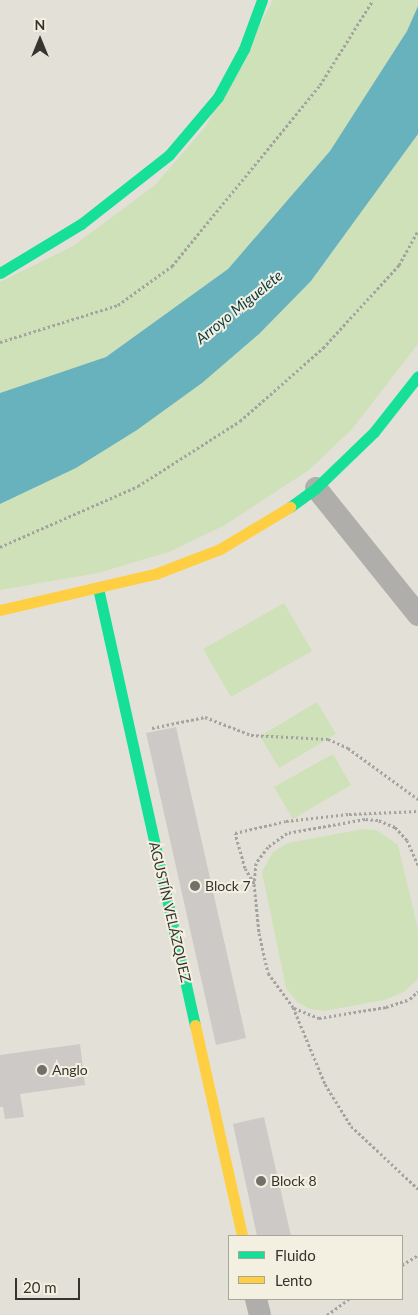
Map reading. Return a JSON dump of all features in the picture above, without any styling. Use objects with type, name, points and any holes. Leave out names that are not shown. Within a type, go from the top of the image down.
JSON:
[{"type":"street","points":[[0,273],[81,224],[168,155],[222,90],[244,49],[262,0]]},
{"type":"street","points":[[0,610],[98,588],[188,564],[275,518],[316,488],[374,432],[418,376]]},
{"type":"street","points":[[316,488],[418,615]]},
{"type":"street","name":"AGUSTÍN VELÁZQUEZ","points":[[98,588],[242,1235]]},
{"type":"street","points":[[256,1300],[260,1315]]},
{"type":"path","points":[[0,342],[118,304],[172,266],[320,85],[372,0]]},
{"type":"path","points":[[0,547],[138,486],[240,421],[323,348],[399,264],[418,231]]},
{"type":"path","points":[[131,733],[204,717],[251,735],[328,738],[348,748],[418,799]]},
{"type":"path","points":[[254,884],[245,868],[235,833],[286,822],[349,814],[418,811]]},
{"type":"path","points":[[418,864],[407,840],[395,827],[378,820],[365,819],[287,833],[268,847],[256,863],[254,884],[259,933],[268,974],[293,1007],[325,1084],[352,1126],[418,1189]]},
{"type":"path","points":[[293,1007],[319,1018],[386,1007],[410,999],[418,991]]},
{"type":"path","points":[[403,1264],[418,1255]]},
{"type":"path","points":[[327,1314],[348,1300]]},
{"type":"green space","points":[[273,0],[418,0],[418,6],[407,31],[330,151],[228,269],[106,357],[0,393],[0,282],[73,246],[155,185],[206,126]]},
{"type":"green space","points":[[418,134],[418,344],[352,429],[309,470],[225,525],[169,552],[98,573],[0,590],[0,504],[76,468],[137,430],[202,383],[311,281]]},
{"type":"green space","points":[[284,603],[312,651],[231,697],[203,649]]},
{"type":"green space","points":[[317,702],[336,734],[279,768],[260,736]]},
{"type":"green space","points":[[333,754],[351,785],[293,819],[274,787]]},
{"type":"green space","points":[[363,829],[376,830],[398,845],[418,929],[418,979],[404,992],[384,1000],[324,1011],[310,1009],[297,1002],[286,988],[262,872],[273,852],[288,843]]},
{"type":"water","name":"Arroyo Miguelete","points":[[418,6],[418,134],[311,281],[259,334],[202,383],[137,430],[76,468],[0,504],[0,393],[106,357],[228,269],[330,151],[407,31]]},
{"type":"building","name":"Block 7","points":[[176,727],[246,1038],[216,1045],[146,733]]},
{"type":"building","name":"Anglo","points":[[80,1044],[85,1085],[20,1094],[24,1117],[5,1119],[3,1107],[0,1107],[0,1055]]},
{"type":"building","name":"Block 8","points":[[264,1117],[291,1235],[257,1235],[233,1124]]},
{"type":"traffic: fast","points":[[0,273],[81,224],[169,155],[218,97],[244,49],[262,0]]},
{"type":"traffic: fast","points":[[290,507],[316,488],[374,432],[418,376]]},
{"type":"traffic: fast","points":[[98,588],[195,1025]]},
{"type":"traffic: slow","points":[[0,610],[155,574],[220,549],[290,507]]},
{"type":"traffic: slow","points":[[195,1025],[242,1235]]},
{"type":"place","name":"Block 7","points":[[195,886]]},
{"type":"place","name":"Anglo","points":[[42,1070]]},
{"type":"place","name":"Block 8","points":[[261,1181]]}]
